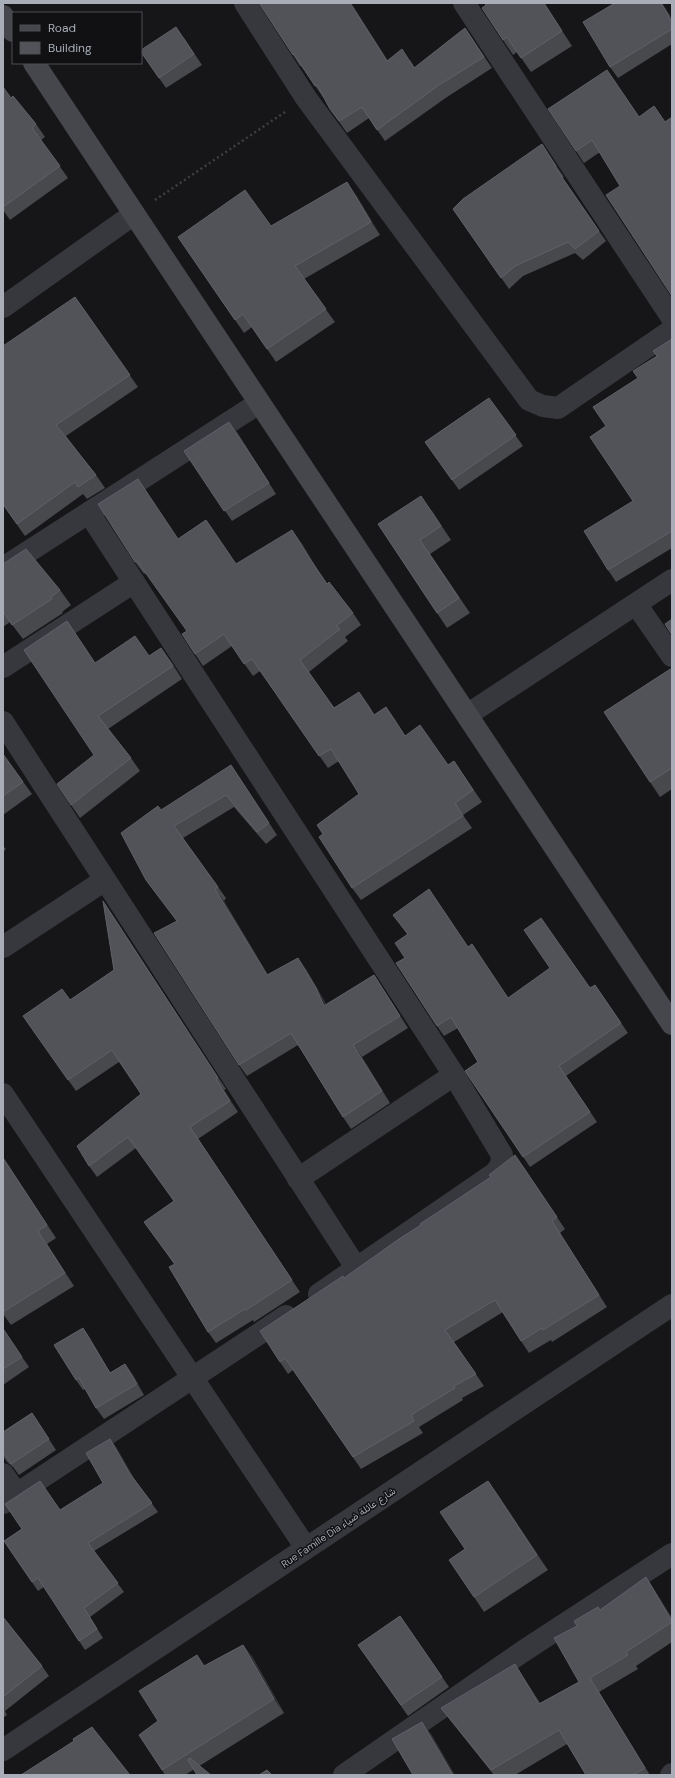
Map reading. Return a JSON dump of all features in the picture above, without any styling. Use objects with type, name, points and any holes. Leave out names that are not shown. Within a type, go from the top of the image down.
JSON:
[{"type":"street","points":[[245,3],[306,98],[529,400],[543,406],[558,408],[672,330]]},
{"type":"street","points":[[464,3],[672,318]]},
{"type":"street","points":[[3,16],[12,30]]},
{"type":"street","points":[[35,64],[672,1024]]},
{"type":"street","points":[[3,307],[134,214]]},
{"type":"street","points":[[3,568],[260,403]]},
{"type":"street","points":[[3,1474],[10,1499],[357,1269],[495,1173],[501,1165],[502,1155],[454,1075],[88,513]]},
{"type":"street","points":[[467,715],[672,580]]},
{"type":"street","points":[[3,667],[134,582]]},
{"type":"street","points":[[636,604],[672,656]]},
{"type":"street","points":[[3,722],[357,1269]]},
{"type":"street","points":[[3,947],[105,880]]},
{"type":"street","points":[[298,1179],[454,1075]]},
{"type":"street","points":[[3,1094],[306,1548]]},
{"type":"street","name":"Rue Famille Dia شارع عائلة ضياء","points":[[3,1750],[672,1305]]},
{"type":"street","points":[[344,1775],[522,1652],[672,1554]]},
{"type":"path","points":[[134,214],[306,98]]},
{"type":"building","points":[[259,3],[350,3],[387,61],[402,49],[414,68],[465,28],[484,57],[439,85],[377,130],[362,107],[339,121],[330,109],[317,85],[315,86],[294,54],[293,55]]},
{"type":"building","points":[[485,3],[544,3],[562,31],[521,58],[507,37],[503,40],[482,8],[486,5]]},
{"type":"building","points":[[615,3],[661,3],[672,22],[672,29],[610,67],[583,22]]},
{"type":"building","points":[[176,27],[194,54],[159,78],[142,53],[142,49]]},
{"type":"building","points":[[607,70],[639,117],[654,106],[665,122],[672,117],[672,296],[606,195],[620,186],[592,140],[576,151],[548,109]]},
{"type":"building","points":[[3,87],[11,98],[13,96],[36,124],[32,128],[60,166],[3,207]]},
{"type":"building","points":[[542,144],[556,166],[555,167],[599,231],[575,249],[568,242],[515,266],[501,278],[453,209],[463,199]]},
{"type":"building","points":[[347,182],[371,222],[295,266],[326,309],[267,349],[243,314],[235,320],[178,237],[245,190],[271,226]]},
{"type":"building","points":[[75,297],[130,375],[56,425],[96,475],[78,487],[75,482],[17,524],[3,504],[3,346]]},
{"type":"building","points":[[672,339],[672,531],[608,570],[584,531],[633,501],[590,437],[606,426],[593,407],[638,378],[633,371],[657,356],[653,351]]},
{"type":"building","points":[[489,398],[516,435],[452,480],[425,442]]},
{"type":"building","points":[[229,422],[269,483],[224,511],[184,451]]},
{"type":"building","points":[[138,479],[178,539],[206,520],[236,564],[292,530],[327,584],[329,582],[353,613],[336,626],[340,629],[300,660],[334,708],[359,692],[374,715],[386,707],[405,736],[420,725],[448,765],[454,761],[473,790],[455,803],[463,816],[352,888],[319,837],[323,834],[317,825],[359,794],[331,749],[319,756],[252,659],[244,664],[224,634],[195,654],[182,634],[187,631],[137,561],[135,562],[98,504]]},
{"type":"building","points":[[421,496],[441,526],[420,540],[459,598],[437,613],[378,524]]},
{"type":"building","points":[[26,549],[60,590],[51,597],[52,599],[12,625],[3,611],[3,564]]},
{"type":"building","points":[[672,619],[672,635],[665,624]]},
{"type":"building","points":[[67,621],[95,663],[135,636],[149,656],[161,648],[173,666],[98,716],[131,758],[71,805],[57,784],[94,755],[24,650]]},
{"type":"building","points":[[672,668],[672,768],[650,782],[604,712]]},
{"type":"building","points":[[3,754],[23,782],[3,796]]},
{"type":"building","points":[[231,765],[269,823],[257,832],[226,795],[174,826],[218,887],[215,889],[267,975],[298,958],[316,988],[324,1006],[374,975],[400,1016],[353,1045],[382,1091],[343,1117],[291,1033],[239,1065],[154,933],[177,921],[146,880],[121,833],[158,806],[161,810]]},
{"type":"building","points":[[429,889],[468,947],[472,944],[508,998],[550,968],[524,930],[541,918],[590,988],[595,985],[621,1023],[559,1066],[590,1112],[523,1157],[465,1071],[478,1062],[451,1017],[437,1026],[396,963],[405,958],[395,943],[408,934],[393,915]]},
{"type":"building","points":[[103,901],[218,1078],[216,1079],[230,1101],[190,1127],[292,1280],[246,1310],[245,1309],[208,1332],[169,1267],[175,1264],[144,1222],[174,1201],[128,1137],[89,1166],[77,1146],[141,1094],[112,1050],[68,1080],[23,1016],[62,989],[70,1000],[114,970]]},
{"type":"building","points":[[515,1155],[557,1217],[552,1221],[599,1295],[543,1330],[542,1328],[521,1341],[495,1300],[445,1330],[476,1374],[454,1386],[455,1388],[411,1415],[414,1421],[353,1457],[285,1358],[280,1362],[260,1331],[343,1276],[344,1278],[421,1225],[420,1224],[491,1177],[489,1175]]},
{"type":"building","points":[[3,1158],[47,1225],[38,1231],[65,1273],[3,1312]]},
{"type":"building","points":[[83,1328],[110,1373],[125,1364],[137,1384],[96,1408],[79,1378],[76,1380],[54,1345]]},
{"type":"building","points":[[3,1330],[22,1357],[3,1369]]},
{"type":"building","points":[[32,1413],[49,1439],[11,1464],[3,1454],[3,1432]]},
{"type":"building","points":[[110,1439],[130,1474],[152,1503],[88,1543],[118,1583],[84,1608],[97,1629],[79,1641],[38,1578],[32,1582],[4,1541],[22,1529],[5,1504],[40,1481],[60,1510],[103,1483],[86,1453]]},
{"type":"building","points":[[488,1481],[537,1555],[474,1597],[449,1560],[465,1549],[440,1512]]},
{"type":"building","points":[[646,1577],[672,1622],[626,1652],[628,1655],[590,1678],[645,1768],[633,1775],[586,1775],[559,1730],[491,1770],[441,1708],[515,1664],[539,1704],[579,1682],[554,1638],[577,1626],[574,1621],[598,1607],[600,1610]]},
{"type":"building","points":[[400,1616],[442,1677],[401,1705],[358,1645]]},
{"type":"building","points":[[3,1617],[42,1666],[3,1697]]},
{"type":"building","points":[[243,1645],[274,1699],[162,1770],[139,1735],[158,1721],[139,1691],[197,1655],[204,1666]]},
{"type":"building","points":[[422,1722],[453,1775],[413,1775],[392,1739]]},
{"type":"building","points":[[92,1727],[130,1775],[21,1775],[74,1741],[73,1739]]},
{"type":"building","points":[[190,1758],[211,1775],[197,1775],[188,1760]]},
{"type":"building","points":[[267,1770],[272,1775],[259,1775]]}]
